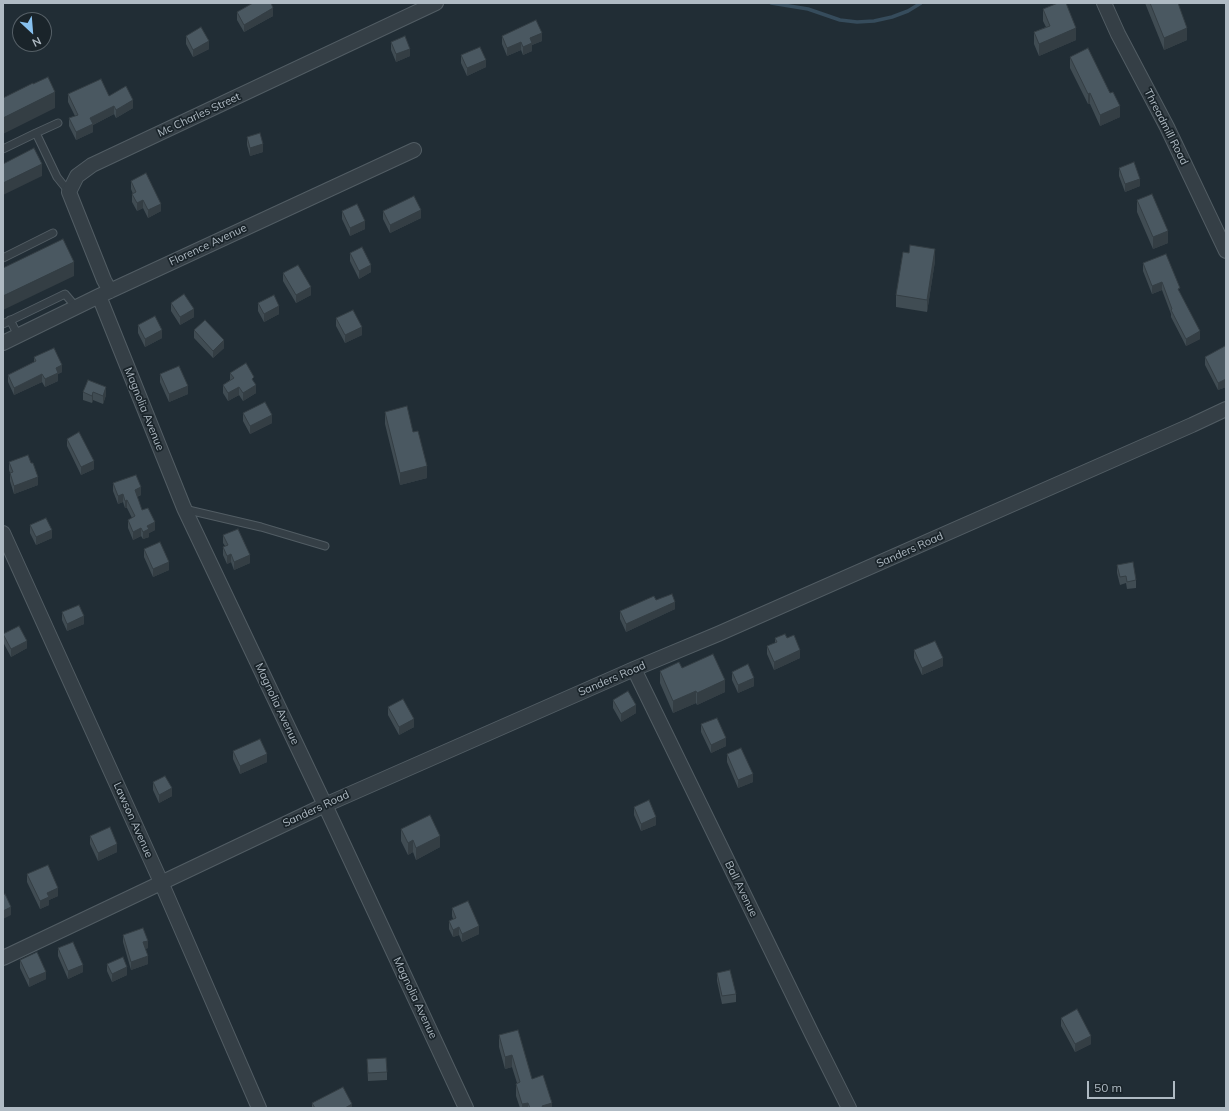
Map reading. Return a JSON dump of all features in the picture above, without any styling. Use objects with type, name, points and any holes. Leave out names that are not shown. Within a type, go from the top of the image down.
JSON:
[{"type":"street","name":"Mc Charles Street","points":[[69,192],[76,176],[92,165],[436,3]]},
{"type":"street","name":"Threadmill Road","points":[[1104,3],[1118,34],[1167,127],[1226,251]]},
{"type":"street","name":"Florence Avenue","points":[[3,343],[105,293],[414,150]]},
{"type":"street","points":[[69,192],[104,280],[105,293]]},
{"type":"street","name":"Magnolia Avenue","points":[[105,293],[184,508],[325,804],[466,1108]]},
{"type":"street","name":"Sanders Road","points":[[3,958],[325,804],[634,669],[725,631],[1226,409]]},
{"type":"street","name":"Lawson Avenue","points":[[3,533],[161,882],[259,1108]]},
{"type":"street","name":"Ball Avenue","points":[[634,669],[849,1108]]},
{"type":"lane","points":[[3,149],[58,123]]},
{"type":"lane","points":[[36,133],[57,177],[69,192]]},
{"type":"lane","points":[[3,258],[53,233]]},
{"type":"lane","points":[[3,324],[65,294],[76,308]]},
{"type":"lane","points":[[10,320],[18,335]]},
{"type":"lane","points":[[184,508],[261,527],[325,546]]},
{"type":"building","points":[[253,3],[271,3],[273,8],[244,25],[237,12]]},
{"type":"building","points":[[1058,3],[1066,3],[1076,28],[1039,44],[1034,32],[1050,26],[1043,9]]},
{"type":"building","points":[[1150,3],[1178,3],[1187,28],[1164,38]]},
{"type":"building","points":[[536,20],[542,33],[530,38],[532,43],[523,47],[521,42],[507,48],[502,36]]},
{"type":"building","points":[[201,27],[209,41],[193,50],[186,36]]},
{"type":"building","points":[[405,36],[410,49],[396,54],[391,42]]},
{"type":"building","points":[[480,47],[486,60],[467,68],[461,55]]},
{"type":"building","points":[[1088,48],[1110,93],[1113,92],[1120,106],[1100,115],[1090,93],[1088,94],[1070,57]]},
{"type":"building","points":[[48,77],[55,92],[3,118],[3,98]]},
{"type":"building","points":[[101,79],[109,96],[126,86],[133,100],[116,110],[114,106],[90,118],[93,124],[76,132],[69,118],[78,115],[68,94]]},
{"type":"building","points":[[260,133],[263,144],[250,148],[247,137]]},
{"type":"building","points":[[34,148],[42,164],[3,183],[3,164]]},
{"type":"building","points":[[1134,162],[1140,179],[1125,184],[1119,168]]},
{"type":"building","points":[[146,173],[161,204],[148,210],[143,200],[137,203],[132,194],[136,192],[131,181]]},
{"type":"building","points":[[1152,194],[1168,231],[1153,237],[1137,200]]},
{"type":"building","points":[[414,196],[421,210],[390,225],[383,211]]},
{"type":"building","points":[[357,204],[365,221],[350,228],[342,211]]},
{"type":"building","points":[[63,239],[74,262],[3,296],[3,268]]},
{"type":"building","points":[[910,245],[935,249],[927,300],[896,295],[903,252],[909,253]]},
{"type":"building","points":[[362,247],[371,265],[359,271],[350,253]]},
{"type":"building","points":[[1166,254],[1180,288],[1178,289],[1200,331],[1186,339],[1171,310],[1172,309],[1162,282],[1152,286],[1143,263]]},
{"type":"building","points":[[298,265],[311,287],[296,295],[283,273]]},
{"type":"building","points":[[184,294],[194,309],[180,317],[171,303]]},
{"type":"building","points":[[274,295],[279,306],[264,314],[258,303]]},
{"type":"building","points":[[353,310],[362,327],[345,335],[336,318]]},
{"type":"building","points":[[155,316],[162,330],[145,339],[138,325]]},
{"type":"building","points":[[205,320],[224,340],[213,351],[194,330]]},
{"type":"building","points":[[1225,346],[1226,379],[1218,383],[1205,357]]},
{"type":"building","points":[[54,348],[62,365],[56,368],[58,373],[45,379],[42,374],[14,388],[8,375],[36,361],[34,357]]},
{"type":"building","points":[[246,363],[254,377],[252,379],[256,385],[243,393],[239,387],[228,393],[223,385],[234,378],[230,373]]},
{"type":"building","points":[[179,366],[188,386],[169,394],[160,374]]},
{"type":"building","points":[[88,380],[106,387],[103,396],[93,392],[92,396],[83,392]]},
{"type":"building","points":[[265,402],[272,415],[250,426],[243,413]]},
{"type":"building","points":[[407,406],[413,432],[418,431],[427,466],[400,473],[385,412]]},
{"type":"building","points":[[79,432],[94,461],[81,467],[67,439]]},
{"type":"building","points":[[28,455],[31,463],[33,463],[38,477],[14,486],[10,473],[13,472],[9,462]]},
{"type":"building","points":[[136,475],[141,487],[135,490],[142,510],[148,508],[155,522],[147,526],[149,529],[143,532],[141,528],[133,532],[128,520],[135,516],[127,500],[125,501],[123,494],[118,496],[113,483]]},
{"type":"building","points":[[46,518],[52,530],[36,537],[30,525]]},
{"type":"building","points":[[238,529],[250,555],[234,562],[231,554],[227,556],[223,547],[228,545],[223,535]]},
{"type":"building","points":[[160,542],[169,562],[153,569],[144,549]]},
{"type":"building","points":[[1133,562],[1136,580],[1127,582],[1126,576],[1120,577],[1117,565]]},
{"type":"building","points":[[672,594],[675,602],[626,624],[620,611],[654,596],[656,600]]},
{"type":"building","points":[[79,605],[84,616],[67,624],[62,612]]},
{"type":"building","points":[[19,626],[27,641],[11,649],[3,634]]},
{"type":"building","points":[[785,634],[787,638],[794,635],[800,650],[774,662],[767,646],[777,642],[775,638]]},
{"type":"building","points":[[935,641],[943,658],[922,668],[914,650]]},
{"type":"building","points":[[713,654],[725,680],[697,693],[696,691],[673,701],[660,671],[679,662],[682,668]]},
{"type":"building","points":[[748,664],[754,678],[738,685],[732,672]]},
{"type":"building","points":[[628,691],[636,705],[621,714],[613,700]]},
{"type":"building","points":[[403,699],[414,719],[399,727],[388,707]]},
{"type":"building","points":[[717,718],[726,738],[711,745],[701,724]]},
{"type":"building","points":[[260,739],[267,754],[240,766],[233,751]]},
{"type":"building","points":[[741,748],[753,774],[738,780],[727,754]]},
{"type":"building","points":[[165,776],[172,788],[159,795],[153,782]]},
{"type":"building","points":[[649,800],[656,817],[641,824],[634,807]]},
{"type":"building","points":[[430,815],[440,836],[416,848],[413,840],[408,843],[401,829]]},
{"type":"building","points":[[110,827],[117,844],[98,853],[90,836]]},
{"type":"building","points":[[48,865],[58,888],[47,893],[49,897],[40,901],[27,874]]},
{"type":"building","points":[[5,894],[11,907],[3,911],[3,895]]},
{"type":"building","points":[[468,901],[479,926],[462,934],[459,927],[453,930],[449,921],[456,918],[452,908]]},
{"type":"building","points":[[143,928],[148,941],[143,942],[148,956],[131,962],[123,935]]},
{"type":"building","points":[[73,942],[83,965],[68,971],[58,948]]},
{"type":"building","points":[[37,952],[46,972],[29,979],[20,960]]},
{"type":"building","points":[[123,957],[127,967],[112,974],[107,964]]},
{"type":"building","points":[[730,970],[736,994],[722,996],[717,973]]},
{"type":"building","points":[[1077,1009],[1091,1036],[1075,1044],[1061,1018]]},
{"type":"building","points":[[518,1030],[532,1079],[543,1075],[552,1103],[542,1106],[543,1108],[530,1108],[528,1103],[522,1104],[516,1084],[520,1082],[512,1055],[505,1057],[499,1035]]},
{"type":"building","points":[[386,1058],[387,1072],[368,1073],[367,1059]]},
{"type":"building","points":[[343,1087],[352,1104],[345,1108],[315,1108],[312,1103]]},
{"type":"waterway","points":[[771,3],[808,9],[840,20],[857,22],[874,21],[892,17],[908,11],[921,3]]}]
